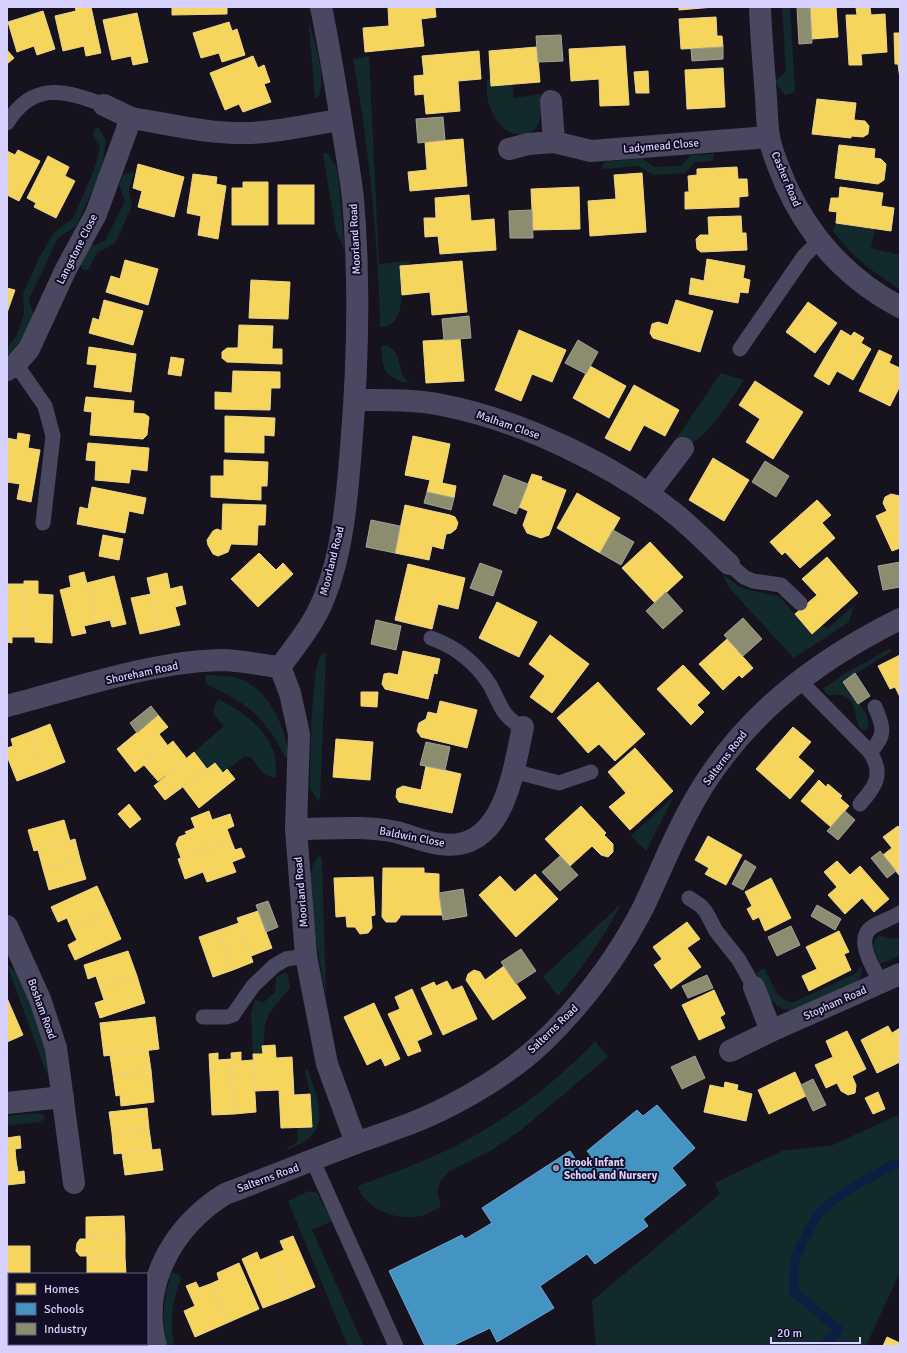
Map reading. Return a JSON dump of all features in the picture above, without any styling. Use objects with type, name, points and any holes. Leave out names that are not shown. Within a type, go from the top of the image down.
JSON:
[{"type":"street","name":"Moorland Road","points":[[321,7],[353,197],[357,264],[355,400],[348,476],[339,542],[332,575],[316,616],[280,667],[290,693],[299,734],[296,829],[306,956],[327,1064],[356,1143]]},
{"type":"street","name":"Casher Road","points":[[760,7],[769,137],[778,166],[789,192],[801,215],[819,241],[841,266],[879,296],[900,307]]},
{"type":"street","points":[[551,101],[554,142]]},
{"type":"street","points":[[104,105],[131,118],[218,132],[245,134],[268,132],[341,120]]},
{"type":"street","name":"Langstone Close","points":[[12,367],[29,349],[66,270],[96,214],[131,118]]},
{"type":"street","name":"Ladymead Close","points":[[509,149],[528,144],[554,142],[591,151],[769,137]]},
{"type":"street","name":"Malham Close","points":[[355,400],[402,400],[442,405],[489,418],[559,444],[611,471],[648,494],[674,514],[729,564]]},
{"type":"street","points":[[648,494],[683,448]]},
{"type":"street","name":"Salterns Road","points":[[152,1337],[152,1317],[158,1277],[166,1255],[179,1234],[193,1218],[207,1205],[225,1194],[424,1118],[470,1094],[530,1052],[568,1016],[605,971],[627,937],[642,908],[686,814],[710,776],[742,734],[771,703],[799,680],[869,635],[900,619]]},
{"type":"street","name":"Shoreham Road","points":[[7,706],[139,671],[190,663],[225,660],[280,667]]},
{"type":"street","name":"Baldwin Close","points":[[296,829],[367,829],[395,832],[440,844],[459,844],[472,840],[494,822],[502,808],[513,771],[523,727]]},
{"type":"street","name":"Bosham Road","points":[[9,938],[49,1022],[56,1048],[74,1183]]},
{"type":"street","name":"Stopham Road","points":[[730,1051],[771,1031],[900,974]]},
{"type":"street","points":[[754,988],[771,1031]]},
{"type":"street","points":[[7,1103],[63,1097]]},
{"type":"lane","points":[[7,123],[22,104],[44,92],[68,92],[104,105]]},
{"type":"lane","points":[[740,349],[804,256],[819,241]]},
{"type":"lane","points":[[12,367],[44,406],[53,436],[43,523]]},
{"type":"lane","points":[[729,564],[744,577],[753,581],[781,585],[800,603]]},
{"type":"lane","points":[[431,638],[449,646],[468,659],[489,684],[504,714],[512,722],[523,727]]},
{"type":"lane","points":[[799,680],[870,752],[876,761],[877,781],[872,791],[860,804]]},
{"type":"lane","points":[[870,752],[881,738],[882,729],[875,707]]},
{"type":"lane","points":[[513,771],[559,783],[591,772]]},
{"type":"lane","points":[[690,898],[702,906],[720,936],[738,960],[754,988]]},
{"type":"lane","points":[[880,983],[866,949],[865,938],[870,928],[900,913]]},
{"type":"lane","points":[[203,1017],[227,1017],[233,1014],[252,986],[274,966],[286,960],[306,956]]},
{"type":"lane","points":[[313,1161],[396,1346]]},
{"type":"green space","points":[[782,7],[790,7],[795,92],[785,95],[775,82],[786,72]]},
{"type":"green space","points":[[310,25],[320,62],[322,82],[318,98],[315,98]]},
{"type":"green space","points":[[369,56],[379,264],[409,261],[409,265],[400,266],[401,303],[399,313],[395,320],[389,325],[380,327],[372,192],[364,126],[353,59]]},
{"type":"green space","points":[[487,79],[512,84],[514,98],[540,94],[540,119],[534,130],[526,134],[516,134],[507,131],[502,127],[495,118],[489,106]]},
{"type":"green space","points":[[99,128],[106,141],[101,172],[76,226],[58,238],[29,299],[34,317],[20,346],[7,358],[7,348],[16,337],[24,314],[23,294],[39,258],[54,232],[73,218],[94,170],[100,147],[93,136],[94,130]]},
{"type":"green space","points":[[327,153],[336,166],[338,176],[345,251],[336,231],[323,154]]},
{"type":"green space","points":[[714,154],[713,161],[695,162],[685,173],[653,175],[639,166],[602,169],[604,162],[642,158],[654,167],[681,166],[691,155]]},
{"type":"green space","points":[[134,171],[129,190],[132,206],[115,243],[97,253],[88,270],[82,269],[80,263],[90,246],[105,241],[125,201],[119,185],[123,175]]},
{"type":"green space","points":[[836,223],[875,229],[871,248],[900,255],[900,289],[881,277],[855,256],[833,231]]},
{"type":"green space","points":[[387,345],[397,355],[402,375],[411,384],[396,379],[387,372],[384,367],[381,346]]},
{"type":"green space","points":[[721,373],[744,380],[718,418],[701,436],[693,442],[685,443],[676,439]]},
{"type":"green space","points":[[722,574],[738,586],[749,590],[779,596],[812,633],[823,625],[827,629],[854,605],[849,622],[794,658],[731,590]]},
{"type":"green space","points":[[889,649],[892,651],[843,682],[866,713],[869,726],[866,730],[863,730],[859,727],[854,708],[850,700],[841,695],[828,695],[823,689],[844,674]]},
{"type":"green space","points":[[323,653],[326,654],[320,798],[318,801],[310,788],[311,739],[313,694],[319,660]]},
{"type":"green space","points":[[206,675],[226,676],[241,679],[255,688],[270,704],[276,714],[285,736],[290,758],[285,757],[278,743],[262,721],[253,712],[232,697],[206,684]]},
{"type":"green space","points":[[218,699],[244,715],[260,729],[266,737],[275,756],[276,778],[265,775],[250,757],[245,756],[223,773],[215,763],[207,769],[194,752],[224,726],[214,715],[214,708]]},
{"type":"green space","points":[[674,796],[646,851],[631,836]]},
{"type":"green space","points":[[319,855],[322,859],[326,996],[314,929],[310,878],[313,864]]},
{"type":"green space","points":[[621,904],[608,928],[592,952],[558,996],[543,977]]},
{"type":"green space","points":[[879,936],[892,938],[900,937],[900,955],[880,964],[873,946],[875,939]]},
{"type":"green space","points":[[7,965],[16,972],[24,984],[36,1013],[50,1071],[47,1074]]},
{"type":"green space","points":[[862,966],[861,975],[857,983],[794,1011],[786,1010],[780,1007],[770,998],[756,973],[764,968],[778,995],[788,1002],[794,1002],[856,973]]},
{"type":"green space","points":[[285,972],[288,975],[290,988],[269,1013],[265,1026],[263,1054],[253,1054],[251,1014],[255,1000],[264,1002],[275,992],[276,977]]},
{"type":"green space","points":[[595,1041],[608,1057],[521,1130],[494,1149],[448,1172],[441,1180],[437,1192],[441,1207],[421,1216],[402,1217],[384,1212],[375,1207],[368,1202],[362,1194],[358,1186],[412,1166],[443,1152],[485,1130],[505,1117],[524,1104],[561,1074]]},
{"type":"green space","points":[[305,1070],[308,1070],[317,1097],[319,1119],[317,1128],[310,1137],[300,1144],[284,1151],[298,1141],[297,1128],[312,1127],[310,1094]]},
{"type":"green space","points":[[37,1113],[45,1115],[44,1119],[40,1122],[7,1126],[7,1116]]},
{"type":"green space","points":[[900,1114],[900,1272],[866,1346],[596,1346],[592,1301],[720,1194],[715,1183],[782,1151],[833,1145]]},
{"type":"green space","points":[[309,1191],[317,1193],[332,1221],[312,1230],[364,1346],[348,1346],[288,1201]]},
{"type":"green space","points":[[172,1272],[179,1275],[181,1279],[175,1296],[172,1312],[174,1346],[167,1346],[164,1327],[164,1309]]},
{"type":"building: Homes","points":[[75,7],[91,7],[101,53],[86,56],[84,46],[63,51],[55,16],[76,11]]},
{"type":"building: Homes","points":[[172,7],[227,7],[227,14],[172,15]]},
{"type":"building: Homes","points":[[388,7],[435,7],[436,17],[421,19],[424,46],[365,52],[363,28],[389,26]]},
{"type":"building: Homes","points":[[679,7],[714,7],[679,10]]},
{"type":"building: Homes","points":[[810,7],[836,7],[838,37],[812,39]]},
{"type":"building: Homes","points":[[856,7],[870,7],[871,15],[885,14],[887,52],[861,54],[862,65],[849,65],[846,15],[857,15]]},
{"type":"building: Homes","points":[[43,11],[55,49],[37,55],[34,46],[17,52],[8,22]]},
{"type":"building: Homes","points":[[137,13],[148,62],[133,65],[131,56],[112,60],[103,20]]},
{"type":"building: Homes","points":[[716,17],[717,36],[722,36],[723,47],[681,49],[679,19]]},
{"type":"building: Homes","points":[[229,22],[232,31],[237,29],[245,55],[222,62],[219,53],[201,58],[193,33]]},
{"type":"building: Homes","points":[[894,33],[900,33],[900,79],[898,64],[895,64]]},
{"type":"building: Homes","points":[[625,46],[629,105],[600,106],[599,79],[571,81],[569,49]]},
{"type":"building: Homes","points":[[537,47],[540,82],[491,86],[489,51]]},
{"type":"building: Homes","points":[[7,50],[14,58],[7,64]]},
{"type":"building: Homes","points":[[479,51],[481,79],[458,81],[460,111],[426,114],[424,94],[415,95],[414,76],[424,75],[422,56]]},
{"type":"building: Homes","points":[[253,56],[258,68],[264,65],[270,82],[264,84],[271,102],[243,112],[239,104],[225,110],[210,73]]},
{"type":"building: Homes","points":[[723,68],[725,107],[687,109],[685,70]]},
{"type":"building: Homes","points":[[648,71],[649,93],[636,93],[634,72]]},
{"type":"building: Homes","points":[[817,99],[856,103],[854,120],[865,121],[869,126],[868,134],[863,137],[851,136],[851,138],[812,134]]},
{"type":"building: Homes","points":[[463,139],[467,186],[410,191],[408,172],[427,170],[425,142]]},
{"type":"building: Homes","points":[[839,145],[875,149],[874,158],[881,159],[886,164],[884,180],[878,184],[835,178]]},
{"type":"building: Homes","points":[[18,150],[40,161],[19,201],[7,195],[7,151],[15,155]]},
{"type":"building: Homes","points":[[48,156],[69,167],[65,176],[75,181],[56,218],[34,207],[36,203],[27,198]]},
{"type":"building: Homes","points":[[138,164],[184,177],[174,217],[138,207],[142,191],[133,188]]},
{"type":"building: Homes","points":[[737,167],[738,179],[747,179],[748,196],[739,197],[739,207],[685,209],[685,192],[689,192],[688,176],[697,175],[697,169]]},
{"type":"building: Homes","points":[[642,173],[646,232],[590,236],[588,201],[616,199],[614,175]]},
{"type":"building: Homes","points":[[193,174],[217,177],[216,184],[226,186],[218,239],[198,235],[201,216],[187,213]]},
{"type":"building: Homes","points":[[243,182],[268,182],[268,225],[232,225],[232,188],[243,188]]},
{"type":"building: Homes","points":[[278,185],[314,185],[314,224],[278,224]]},
{"type":"building: Homes","points":[[579,187],[580,229],[533,230],[531,189]]},
{"type":"building: Homes","points":[[840,187],[883,193],[881,206],[894,208],[891,231],[836,223],[837,212],[829,211],[831,198],[839,198]]},
{"type":"building: Homes","points":[[469,195],[471,221],[494,219],[496,250],[440,254],[438,236],[425,237],[424,218],[436,218],[435,198]]},
{"type":"building: Homes","points":[[741,216],[742,233],[746,233],[747,250],[701,252],[697,249],[696,239],[700,235],[709,235],[708,217]]},
{"type":"building: Homes","points":[[707,259],[745,266],[743,278],[750,280],[748,293],[740,292],[738,303],[689,294],[691,278],[704,281]]},
{"type":"building: Homes","points":[[125,260],[158,269],[148,305],[106,292],[111,276],[120,279]]},
{"type":"building: Homes","points":[[462,261],[467,312],[432,315],[430,292],[402,295],[400,266]]},
{"type":"building: Homes","points":[[251,280],[290,282],[288,319],[249,318]]},
{"type":"building: Homes","points":[[7,288],[15,290],[7,313]]},
{"type":"building: Homes","points":[[104,300],[143,311],[133,345],[89,333],[93,318],[99,320]]},
{"type":"building: Homes","points":[[676,300],[713,311],[700,352],[653,338],[650,333],[652,324],[658,322],[668,325]]},
{"type":"building: Homes","points":[[808,302],[837,323],[815,353],[786,332]]},
{"type":"building: Homes","points":[[239,325],[273,326],[272,349],[282,349],[282,364],[227,362],[222,358],[222,352],[227,348],[238,348]]},
{"type":"building: Homes","points":[[519,330],[566,350],[552,382],[532,374],[521,401],[495,390]]},
{"type":"building: Homes","points":[[841,330],[851,336],[854,332],[864,338],[861,343],[871,349],[853,380],[837,371],[829,385],[814,376]]},
{"type":"building: Homes","points":[[460,339],[464,381],[426,383],[423,341]]},
{"type":"building: Homes","points":[[89,347],[136,354],[131,392],[94,387],[97,365],[87,364]]},
{"type":"building: Homes","points":[[879,350],[892,356],[889,363],[900,368],[900,386],[890,406],[859,391]]},
{"type":"building: Homes","points":[[171,357],[184,359],[181,376],[168,374]]},
{"type":"building: Homes","points":[[590,366],[626,386],[609,418],[573,398]]},
{"type":"building: Homes","points":[[233,371],[280,372],[280,388],[271,388],[270,410],[215,409],[215,392],[232,393]]},
{"type":"building: Homes","points":[[755,381],[803,412],[773,459],[746,442],[760,419],[739,405]]},
{"type":"building: Homes","points":[[634,385],[679,410],[665,436],[644,425],[630,451],[605,438]]},
{"type":"building: Homes","points":[[86,397],[134,401],[133,413],[145,414],[149,417],[147,435],[143,439],[90,435],[92,412],[84,411]]},
{"type":"building: Homes","points":[[225,416],[275,418],[274,436],[264,435],[264,453],[225,452]]},
{"type":"building: Homes","points":[[18,433],[30,435],[28,448],[40,450],[31,502],[17,499],[20,484],[7,482],[7,438],[17,440]]},
{"type":"building: Homes","points":[[413,436],[450,444],[442,483],[456,486],[454,498],[427,492],[430,480],[405,475]]},
{"type":"building: Homes","points":[[88,443],[149,448],[147,471],[131,469],[129,483],[95,480],[96,461],[86,460]]},
{"type":"building: Homes","points":[[713,458],[749,480],[724,521],[689,500]]},
{"type":"building: Homes","points":[[224,460],[268,462],[267,486],[261,486],[261,500],[211,497],[211,476],[224,476]]},
{"type":"building: Homes","points":[[532,474],[542,477],[541,480],[566,490],[549,535],[541,538],[527,533],[523,525],[528,511],[519,507]]},
{"type":"building: Homes","points":[[92,487],[146,498],[143,514],[129,511],[125,533],[77,524],[80,507],[88,509]]},
{"type":"building: Homes","points":[[577,493],[620,518],[600,553],[557,528]]},
{"type":"building: Homes","points":[[891,494],[900,496],[900,548],[892,551],[876,516],[887,511],[883,503],[885,497]]},
{"type":"building: Homes","points":[[817,500],[831,515],[822,523],[835,538],[800,568],[785,552],[782,555],[770,542]]},
{"type":"building: Homes","points":[[223,504],[266,505],[265,525],[258,525],[257,545],[231,544],[228,552],[218,556],[213,554],[207,540],[213,531],[217,529],[222,531]]},
{"type":"building: Homes","points":[[405,505],[450,515],[455,517],[458,523],[456,529],[451,533],[446,534],[443,549],[432,546],[429,560],[395,553]]},
{"type":"building: Homes","points":[[103,535],[123,539],[119,560],[99,556]]},
{"type":"building: Homes","points":[[650,542],[683,577],[655,603],[622,568]]},
{"type":"building: Homes","points":[[259,553],[276,570],[283,563],[293,574],[258,607],[231,579]]},
{"type":"building: Homes","points":[[827,557],[858,593],[812,634],[795,614],[817,595],[802,579]]},
{"type":"building: Homes","points":[[408,564],[465,578],[458,609],[438,604],[432,629],[395,620]]},
{"type":"building: Homes","points":[[84,572],[97,623],[84,626],[86,633],[72,636],[60,590],[71,587],[69,576]]},
{"type":"building: Homes","points":[[167,573],[170,589],[182,586],[186,604],[175,607],[180,625],[159,630],[147,578]]},
{"type":"building: Homes","points":[[114,576],[126,624],[112,627],[110,620],[97,623],[87,583]]},
{"type":"building: Homes","points":[[24,581],[38,581],[38,594],[53,595],[52,643],[35,642],[35,637],[24,637]]},
{"type":"building: Homes","points":[[7,584],[24,584],[24,637],[12,637],[12,643],[7,642]]},
{"type":"building: Homes","points":[[151,594],[159,630],[140,634],[131,598]]},
{"type":"building: Homes","points":[[497,602],[537,622],[519,657],[479,638]]},
{"type":"building: Homes","points":[[550,635],[589,664],[552,713],[530,697],[545,676],[529,664]]},
{"type":"building: Homes","points":[[727,639],[753,668],[742,678],[739,675],[723,690],[699,664]]},
{"type":"building: Homes","points":[[403,651],[440,659],[437,674],[434,673],[428,699],[385,689],[382,684],[384,674],[389,673],[398,675]]},
{"type":"building: Homes","points":[[900,655],[900,697],[895,687],[890,689],[878,666]]},
{"type":"building: Homes","points":[[683,665],[710,693],[697,705],[704,712],[691,725],[657,689]]},
{"type":"building: Homes","points":[[598,682],[645,734],[615,761],[599,744],[588,753],[557,718]]},
{"type":"building: Homes","points":[[361,692],[378,692],[377,707],[361,706]]},
{"type":"building: Homes","points":[[440,701],[477,710],[467,748],[421,737],[417,731],[419,723],[426,719],[428,712],[437,714]]},
{"type":"building: Homes","points":[[158,715],[168,727],[159,734],[168,746],[135,772],[117,749]]},
{"type":"building: Homes","points":[[50,724],[65,762],[46,770],[30,732]]},
{"type":"building: Homes","points":[[793,727],[811,742],[798,757],[814,771],[790,799],[756,769]]},
{"type":"building: Homes","points":[[30,732],[46,770],[17,781],[7,756],[7,748],[13,746],[11,739]]},
{"type":"building: Homes","points":[[336,739],[373,742],[370,780],[333,777]]},
{"type":"building: Homes","points":[[173,741],[187,759],[158,781],[144,765]]},
{"type":"building: Homes","points":[[635,748],[673,791],[630,830],[609,807],[626,793],[608,772]]},
{"type":"building: Homes","points":[[194,752],[207,769],[165,800],[154,786]]},
{"type":"building: Homes","points":[[215,763],[223,773],[227,769],[235,779],[199,808],[183,787]]},
{"type":"building: Homes","points":[[426,766],[461,774],[452,813],[399,802],[396,797],[397,789],[403,786],[421,790]]},
{"type":"building: Homes","points":[[819,780],[826,787],[828,784],[842,796],[840,798],[849,806],[831,827],[801,801]]},
{"type":"building: Homes","points":[[129,804],[141,819],[130,828],[118,814]]},
{"type":"building: Homes","points":[[581,806],[606,833],[604,835],[613,844],[613,852],[608,857],[601,855],[592,846],[570,866],[545,839]]},
{"type":"building: Homes","points":[[209,811],[212,820],[230,814],[234,826],[227,829],[231,840],[181,858],[176,844],[179,837],[187,834],[185,832],[195,828],[191,818]]},
{"type":"building: Homes","points":[[64,820],[70,841],[34,851],[28,830]]},
{"type":"building: Homes","points":[[898,826],[900,828],[899,875],[883,855],[892,848],[883,837]]},
{"type":"building: Homes","points":[[708,836],[742,855],[726,885],[705,874],[709,868],[695,860]]},
{"type":"building: Homes","points":[[75,839],[80,859],[43,869],[38,850]]},
{"type":"building: Homes","points":[[231,840],[235,850],[241,848],[245,857],[232,862],[236,872],[207,882],[203,872],[185,879],[178,859]]},
{"type":"building: Homes","points":[[80,859],[86,879],[49,890],[43,869]]},
{"type":"building: Homes","points":[[837,861],[850,875],[860,866],[889,899],[874,912],[862,898],[845,914],[828,895],[837,887],[824,872]]},
{"type":"building: Homes","points":[[383,868],[424,868],[424,873],[439,874],[439,893],[443,915],[400,915],[396,922],[386,922],[382,917]]},
{"type":"building: Homes","points":[[535,874],[558,899],[516,937],[479,895],[500,876],[515,892]]},
{"type":"building: Homes","points":[[373,877],[375,915],[371,916],[372,928],[368,933],[360,934],[355,927],[347,927],[346,916],[336,917],[334,878]]},
{"type":"building: Homes","points":[[771,878],[791,918],[765,931],[759,917],[753,920],[747,909],[752,906],[745,892]]},
{"type":"building: Homes","points":[[97,886],[109,912],[72,930],[67,918],[58,922],[51,907]]},
{"type":"building: Homes","points":[[258,911],[272,948],[251,956],[237,918]]},
{"type":"building: Homes","points":[[109,912],[121,939],[75,960],[68,945],[77,940],[72,930]]},
{"type":"building: Homes","points":[[687,922],[700,939],[687,948],[701,967],[671,989],[654,965],[662,959],[653,947]]},
{"type":"building: Homes","points":[[239,923],[253,962],[233,970],[219,930]]},
{"type":"building: Homes","points":[[219,930],[233,970],[213,977],[199,937]]},
{"type":"building: Homes","points":[[839,931],[849,952],[844,954],[851,970],[809,991],[802,976],[817,969],[806,947]]},
{"type":"building: Homes","points":[[128,951],[137,976],[100,988],[96,976],[88,979],[84,965]]},
{"type":"building: Homes","points":[[504,966],[526,998],[493,1020],[466,980],[468,974],[474,970],[480,972],[485,980]]},
{"type":"building: Homes","points":[[137,976],[145,1003],[100,1018],[95,1003],[104,1000],[100,988]]},
{"type":"building: Homes","points":[[447,981],[452,990],[462,986],[477,1019],[443,1035],[421,988],[434,982],[436,986]]},
{"type":"building: Homes","points":[[412,989],[432,1034],[417,1041],[421,1051],[408,1056],[388,1014],[400,1009],[395,997]]},
{"type":"building: Homes","points":[[714,990],[725,1014],[720,1017],[725,1028],[699,1040],[682,1005]]},
{"type":"building: Homes","points":[[7,998],[23,1035],[7,1042]]},
{"type":"building: Homes","points":[[374,1003],[400,1059],[385,1066],[381,1058],[367,1065],[344,1017]]},
{"type":"building: Homes","points":[[155,1017],[159,1049],[104,1056],[100,1023]]},
{"type":"building: Homes","points":[[888,1026],[892,1033],[900,1028],[900,1062],[877,1073],[861,1040]]},
{"type":"building: Homes","points":[[847,1031],[866,1069],[852,1076],[856,1085],[855,1093],[848,1095],[841,1091],[837,1083],[826,1088],[815,1065],[833,1057],[826,1041]]},
{"type":"building: Homes","points":[[275,1045],[276,1058],[292,1057],[294,1095],[310,1094],[312,1127],[281,1128],[279,1090],[255,1091],[253,1054],[263,1054],[262,1046]]},
{"type":"building: Homes","points":[[148,1050],[151,1070],[113,1075],[110,1055]]},
{"type":"building: Homes","points":[[241,1052],[241,1061],[253,1060],[256,1112],[234,1114],[231,1053]]},
{"type":"building: Homes","points":[[218,1053],[218,1060],[231,1059],[234,1114],[212,1115],[209,1054]]},
{"type":"building: Homes","points":[[151,1070],[154,1102],[121,1106],[120,1095],[116,1096],[113,1075]]},
{"type":"building: Homes","points":[[795,1072],[806,1096],[769,1114],[758,1090]]},
{"type":"building: Homes","points":[[725,1082],[738,1085],[737,1090],[752,1094],[746,1121],[704,1112],[710,1085],[724,1088]]},
{"type":"building: Homes","points":[[878,1092],[885,1109],[873,1114],[865,1098]]},
{"type":"building: Homes","points":[[147,1108],[149,1129],[112,1133],[109,1112]]},
{"type":"building: Homes","points":[[149,1129],[152,1150],[114,1154],[112,1133]]},
{"type":"building: Homes","points":[[20,1136],[21,1148],[15,1149],[16,1160],[7,1161],[7,1138]]},
{"type":"building: Homes","points":[[160,1149],[163,1170],[125,1175],[122,1153]]},
{"type":"building: Homes","points":[[16,1160],[18,1172],[24,1171],[25,1183],[7,1185],[7,1161]]},
{"type":"building: Homes","points":[[124,1216],[125,1235],[86,1236],[86,1217]]},
{"type":"building: Homes","points":[[125,1235],[125,1257],[87,1257],[80,1256],[76,1251],[77,1243],[80,1239],[86,1239],[86,1236]]},
{"type":"building: Homes","points":[[293,1236],[315,1287],[289,1298],[272,1255],[284,1250],[280,1241]]},
{"type":"building: Homes","points":[[7,1246],[30,1246],[30,1273],[8,1273],[7,1285]]},
{"type":"building: Homes","points":[[257,1252],[260,1260],[272,1255],[289,1298],[263,1308],[242,1259]]},
{"type":"building: Homes","points":[[87,1257],[125,1257],[126,1273],[87,1273]]},
{"type":"building: Homes","points":[[239,1263],[259,1309],[227,1323],[210,1284],[219,1280],[217,1273]]},
{"type":"building: Homes","points":[[196,1282],[199,1288],[210,1284],[227,1323],[195,1337],[184,1311],[195,1306],[186,1286]]},
{"type":"building: Homes","points":[[887,1337],[900,1343],[900,1346],[883,1346]]},
{"type":"building: Schools","points":[[657,1105],[695,1148],[672,1168],[686,1185],[643,1219],[648,1226],[595,1264],[587,1254],[540,1286],[554,1308],[497,1342],[490,1328],[452,1346],[425,1346],[389,1271],[462,1235],[465,1239],[492,1223],[482,1208],[570,1151],[580,1166],[592,1157],[587,1151],[637,1110],[643,1116]]},
{"type":"building: Industry","points":[[797,7],[810,7],[812,43],[799,44]]},
{"type":"building: Industry","points":[[561,35],[563,61],[538,62],[536,36]]},
{"type":"building: Industry","points":[[723,47],[723,59],[692,61],[691,49]]},
{"type":"building: Industry","points":[[443,117],[445,140],[418,143],[416,119]]},
{"type":"building: Industry","points":[[532,210],[533,238],[510,238],[509,211]]},
{"type":"building: Industry","points":[[469,316],[471,338],[444,340],[442,319]]},
{"type":"building: Industry","points":[[578,340],[598,352],[586,374],[565,363]]},
{"type":"building: Industry","points":[[765,461],[789,476],[776,497],[752,482]]},
{"type":"building: Industry","points":[[504,475],[528,484],[516,514],[493,505]]},
{"type":"building: Industry","points":[[427,492],[454,498],[451,510],[424,503]]},
{"type":"building: Industry","points":[[371,520],[400,526],[395,553],[366,547]]},
{"type":"building: Industry","points":[[613,530],[634,542],[621,565],[600,553]]},
{"type":"building: Industry","points":[[900,562],[900,587],[883,590],[878,566]]},
{"type":"building: Industry","points":[[480,563],[502,571],[493,596],[470,588]]},
{"type":"building: Industry","points":[[666,592],[683,611],[663,629],[646,611]]},
{"type":"building: Industry","points":[[743,618],[762,639],[743,656],[724,635]]},
{"type":"building: Industry","points":[[376,620],[401,626],[396,650],[371,644]]},
{"type":"building: Industry","points":[[855,673],[870,696],[858,704],[843,682]]},
{"type":"building: Industry","points":[[151,706],[158,715],[137,733],[130,723]]},
{"type":"building: Industry","points":[[426,742],[450,747],[445,770],[420,765]]},
{"type":"building: Industry","points":[[845,811],[855,820],[838,840],[827,831]]},
{"type":"building: Industry","points":[[880,851],[896,871],[887,878],[871,858]]},
{"type":"building: Industry","points":[[560,856],[578,875],[560,891],[542,872]]},
{"type":"building: Industry","points":[[745,860],[756,867],[743,890],[732,884]]},
{"type":"building: Industry","points":[[463,889],[467,916],[443,920],[439,893]]},
{"type":"building: Industry","points":[[268,901],[278,927],[266,932],[256,905]]},
{"type":"building: Industry","points":[[817,905],[841,919],[835,930],[811,916]]},
{"type":"building: Industry","points":[[791,926],[800,945],[777,956],[768,937]]},
{"type":"building: Industry","points":[[521,949],[536,971],[516,984],[501,962]]},
{"type":"building: Industry","points":[[707,975],[713,988],[688,998],[682,986]]},
{"type":"building: Industry","points":[[695,1056],[705,1078],[682,1089],[671,1067]]},
{"type":"building: Industry","points":[[813,1079],[826,1105],[813,1111],[801,1085]]},
{"type":"waterway","points":[[823,1346],[839,1330],[794,1292],[795,1257],[818,1213],[846,1191],[896,1163],[900,1163]]},
{"type":"place","name":"Brook Infant School and Nursery","points":[[556,1168]]}]
